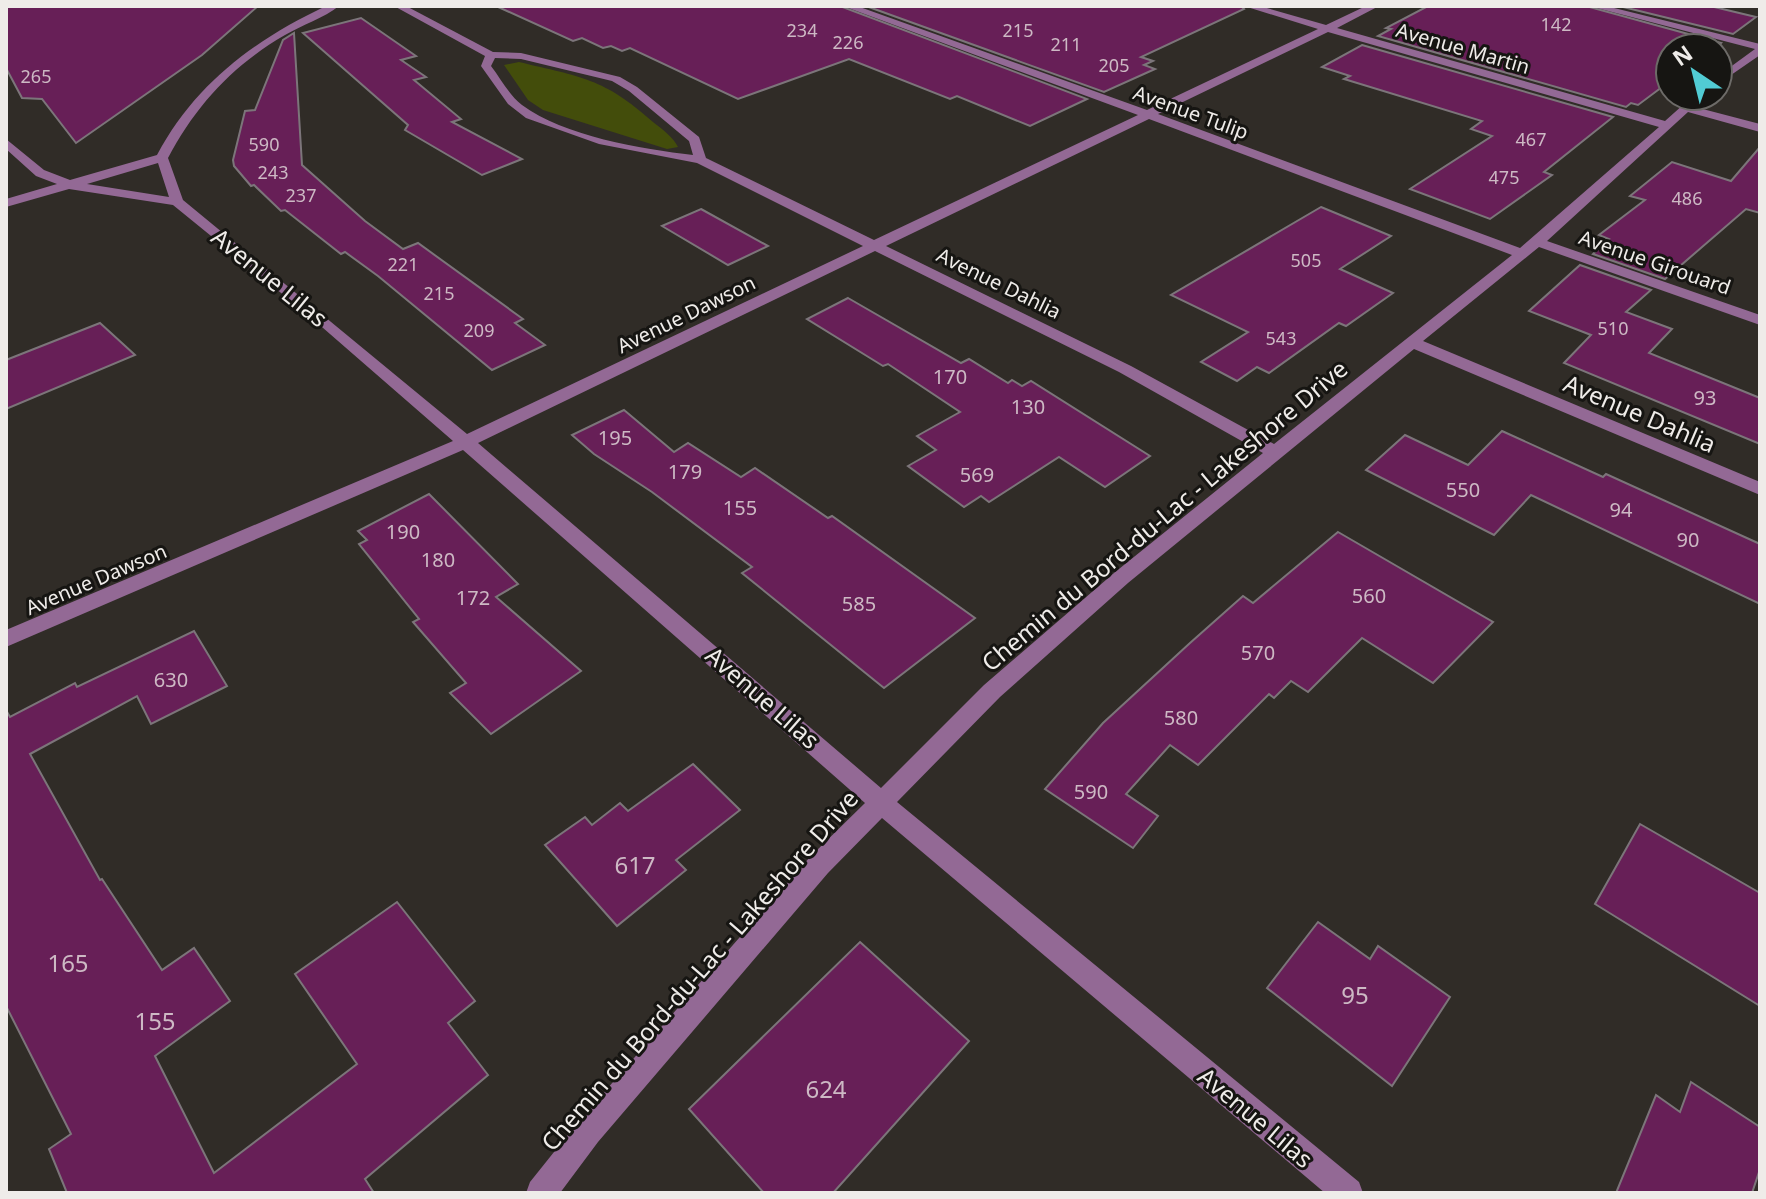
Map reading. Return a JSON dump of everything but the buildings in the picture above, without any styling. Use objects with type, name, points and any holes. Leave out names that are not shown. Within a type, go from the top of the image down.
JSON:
[{"type":"street","points":[[6,203],[162,158],[204,91],[232,64],[273,36],[334,6]]},
{"type":"street","points":[[399,6],[491,55],[521,56],[616,79],[633,89],[695,140],[700,160]]},
{"type":"street","name":"Avenue Tulip","points":[[848,6],[1148,115],[1530,248]]},
{"type":"street","name":"Avenue Martin","points":[[1249,6],[1666,125]]},
{"type":"street","name":"Avenue Dawson","points":[[6,639],[466,442],[1374,6]]},
{"type":"street","points":[[1594,6],[1760,48]]},
{"type":"street","points":[[1734,68],[1760,48]]},
{"type":"street","name":"Avenue Dahlia","points":[[491,55],[486,66],[518,109],[540,120],[654,155],[700,160],[1125,369],[1275,452]]},
{"type":"street","name":"Chemin du Bord-du-Lac - Lakeshore Drive","points":[[541,1193],[601,1115],[819,865],[1014,672],[1121,578],[1530,248],[1681,112]]},
{"type":"street","points":[[1719,112],[1760,128]]},
{"type":"street","points":[[6,143],[40,173],[70,185],[177,202],[162,158]]},
{"type":"street","name":"Avenue Lilas","points":[[177,202],[466,442],[882,800],[935,850],[1348,1193]]},
{"type":"street","name":"Avenue Girouard","points":[[1530,248],[1760,320]]},
{"type":"street","name":"Avenue Dahlia","points":[[1414,343],[1760,489]]},
{"type":"green space","points":[[519,62],[591,81],[620,96],[674,140],[678,147],[667,149],[543,110],[528,100],[504,65]]}]
